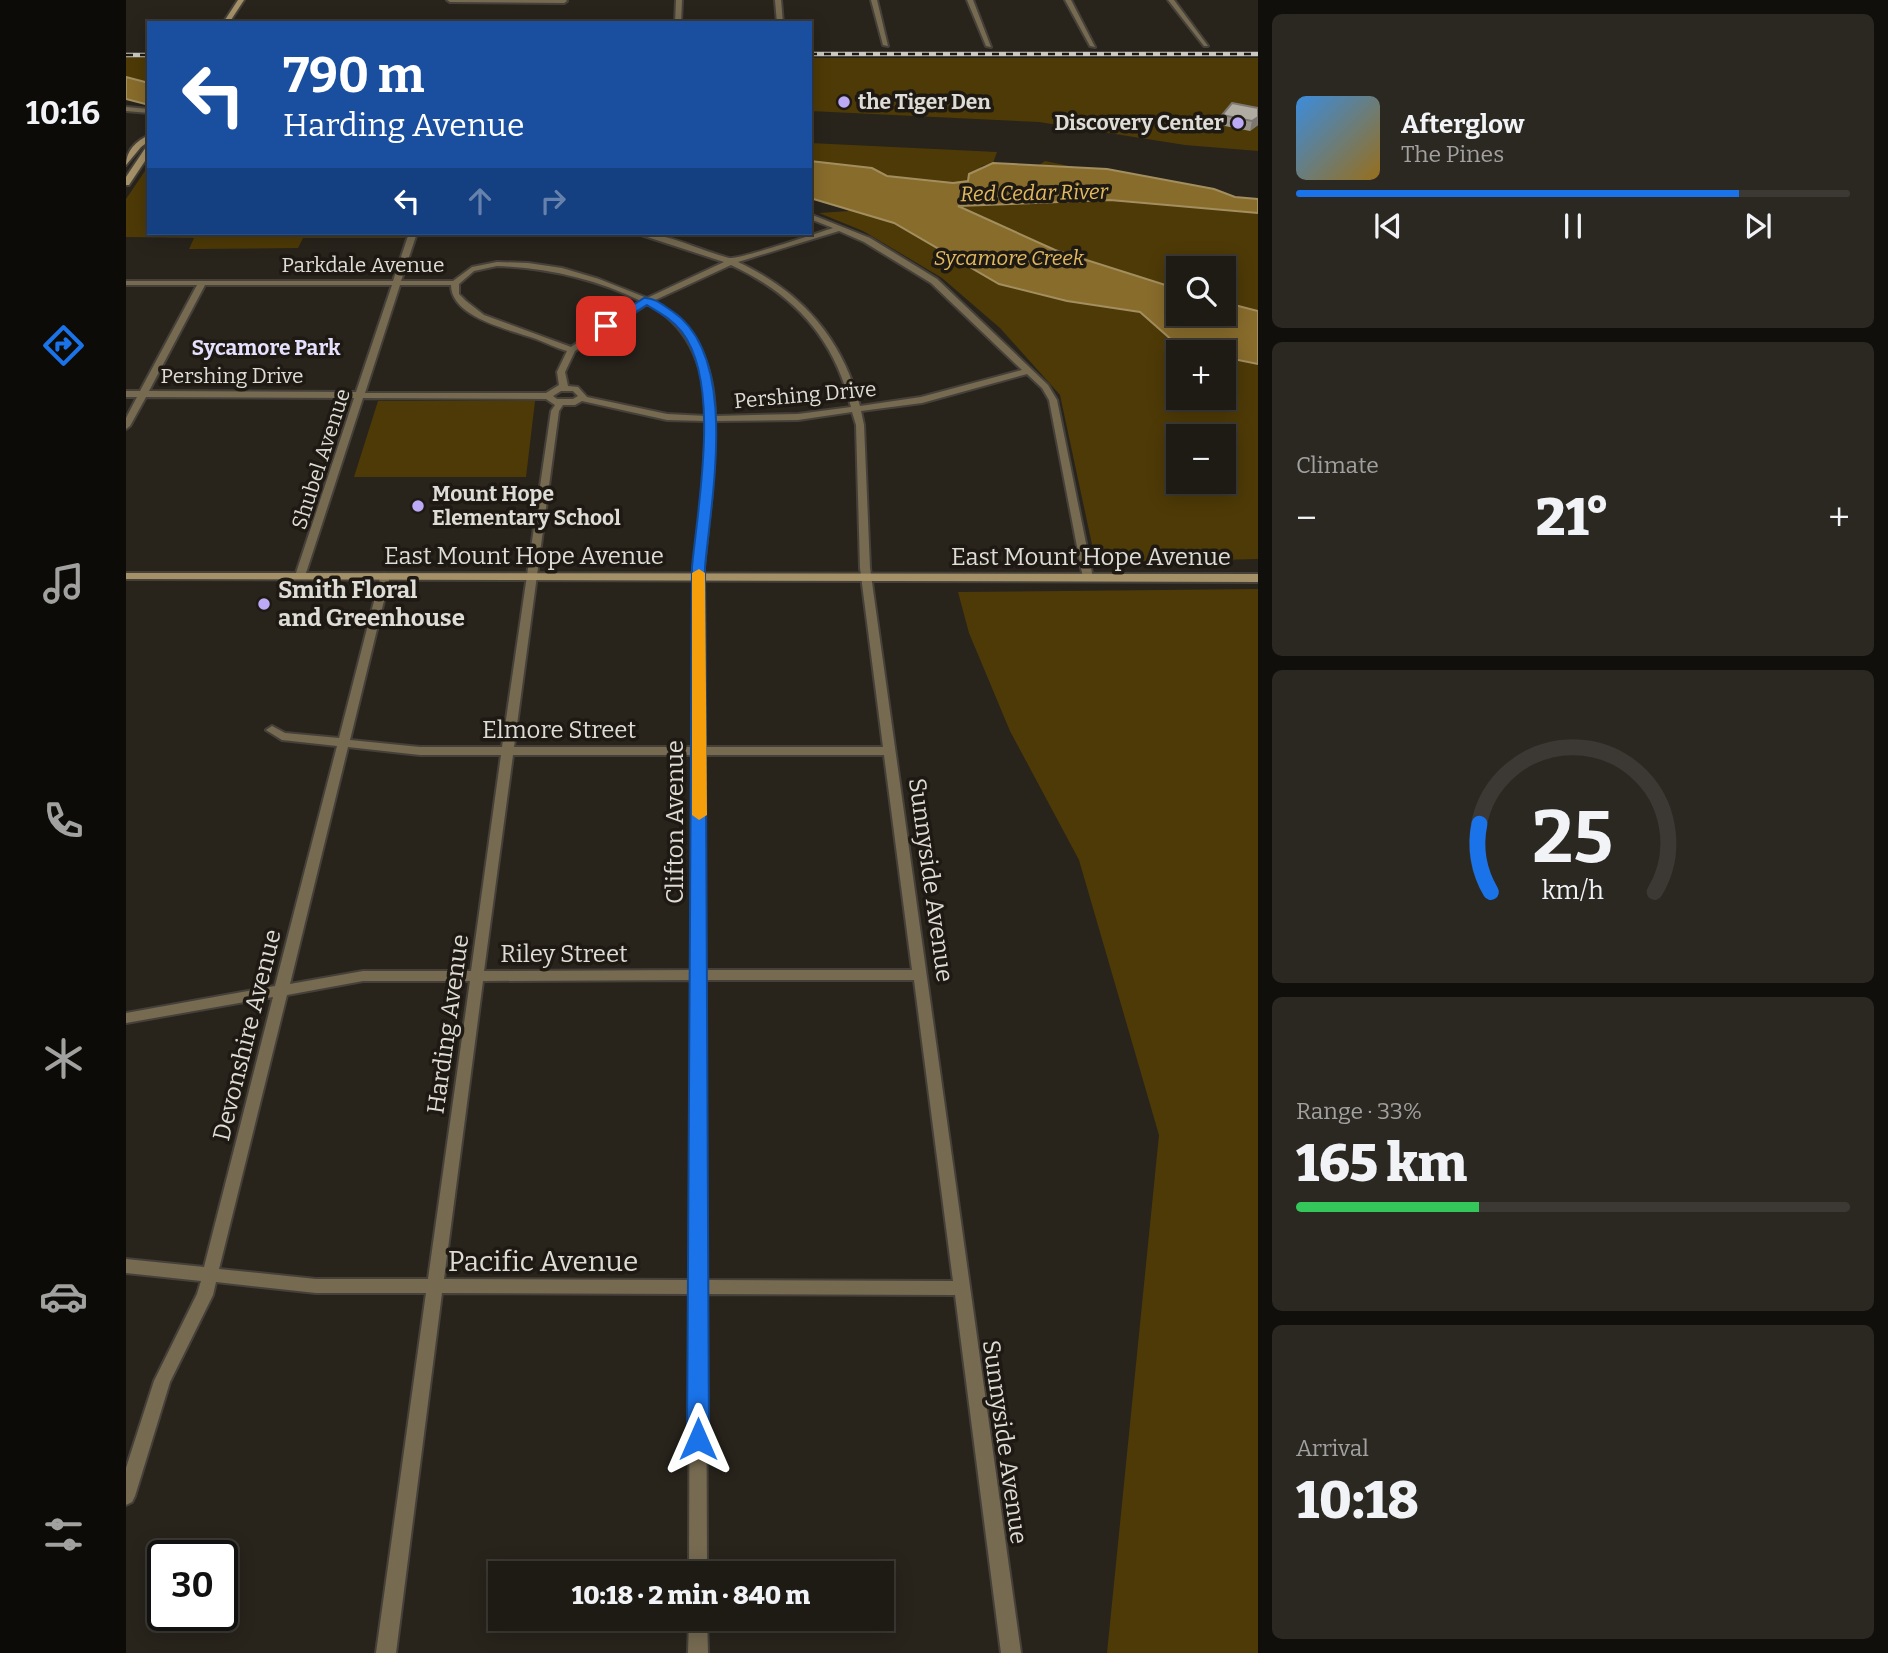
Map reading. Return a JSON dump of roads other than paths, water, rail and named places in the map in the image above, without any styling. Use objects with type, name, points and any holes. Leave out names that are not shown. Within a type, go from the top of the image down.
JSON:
[{"type":"street","points":[[227,21],[241,0]]},
{"type":"street","points":[[450,0],[564,1]]},
{"type":"street","points":[[678,21],[679,0]]},
{"type":"street","points":[[778,0],[780,21]]},
{"type":"street","points":[[874,0],[886,45]]},
{"type":"street","points":[[970,0],[989,46]]},
{"type":"street","points":[[1068,0],[1093,46]]},
{"type":"street","points":[[1171,0],[1206,45]]},
{"type":"street","points":[[126,109],[147,111]]},
{"type":"street","points":[[126,163],[138,145],[147,138]]},
{"type":"street","points":[[126,183],[147,152]]},
{"type":"street","points":[[812,217],[842,228],[934,281],[1029,371],[1053,400],[1088,578]]},
{"type":"street","points":[[564,388],[561,372],[572,350],[648,301],[733,261],[842,228]]},
{"type":"street","name":"Shubel Avenue","points":[[300,576],[412,235]]},
{"type":"street","name":"Sunnyside Avenue","points":[[646,235],[733,261],[775,283],[824,330],[841,361],[857,410],[867,577],[1011,1653]]},
{"type":"street","name":"Clifton Avenue","points":[[455,283],[460,275],[477,266],[512,264],[580,276],[648,301],[672,316],[686,330],[697,348],[707,380],[709,419],[699,577],[698,1561]]},
{"type":"street","name":"Parkdale Avenue","points":[[126,283],[455,283],[455,294],[472,313],[572,350]]},
{"type":"street","points":[[126,426],[202,283]]},
{"type":"street","name":"Pershing Drive","points":[[582,398],[667,417],[798,417],[922,400],[1029,371]]},
{"type":"street","points":[[564,388],[579,390],[582,398],[575,402],[560,403],[548,396],[555,390],[564,388]]},
{"type":"street","name":"Pershing Drive","points":[[126,394],[548,396]]},
{"type":"street","name":"Harding Avenue","points":[[386,1653],[531,577],[555,411],[560,403]]},
{"type":"street","name":"East Mount Hope Avenue","points":[[126,576],[1258,579]]},
{"type":"street","name":"Devonshire Avenue","points":[[126,1496],[162,1381],[205,1295],[386,576]]},
{"type":"street","name":"Elmore Street","points":[[272,730],[282,736],[420,751],[890,751]]},
{"type":"street","name":"Riley Street","points":[[126,1018],[363,976],[921,975]]},
{"type":"street","name":"Pacific Avenue","points":[[126,1266],[209,1277],[316,1286],[961,1288]]},
{"type":"street","points":[[698,1631],[698,1653]]},
{"type":"water","points":[[126,77],[147,82],[147,104],[126,99]]},
{"type":"water","points":[[812,161],[872,168],[887,176],[953,183],[968,181],[969,174],[993,163],[1107,169],[1214,189],[1235,197],[1258,199],[1258,213],[1110,200],[958,206],[1055,250],[1166,285],[1166,326],[1236,326],[1236,305],[1258,311],[1258,364],[1236,360],[1236,340],[1172,340],[1140,312],[1067,301],[999,284],[894,223],[812,199]]},
{"type":"railway","points":[[812,54],[1258,54]]},
{"type":"railway","points":[[126,55],[147,55]]},
{"type":"place","name":"the Tiger Den","points":[[844,102]]},
{"type":"place","name":"Discovery Center","points":[[1238,123]]},
{"type":"place","name":"Mount Hope Elementary School","points":[[418,506]]},
{"type":"place","name":"Smith Floral and Greenhouse","points":[[264,604]]},
{"type":"district","name":"Sycamore Park","points":[[266,348]]},
{"type":"water label","name":"Red Cedar River","points":[[1034,193]]},
{"type":"water label","name":"Sycamore Creek","points":[[1009,258]]}]
